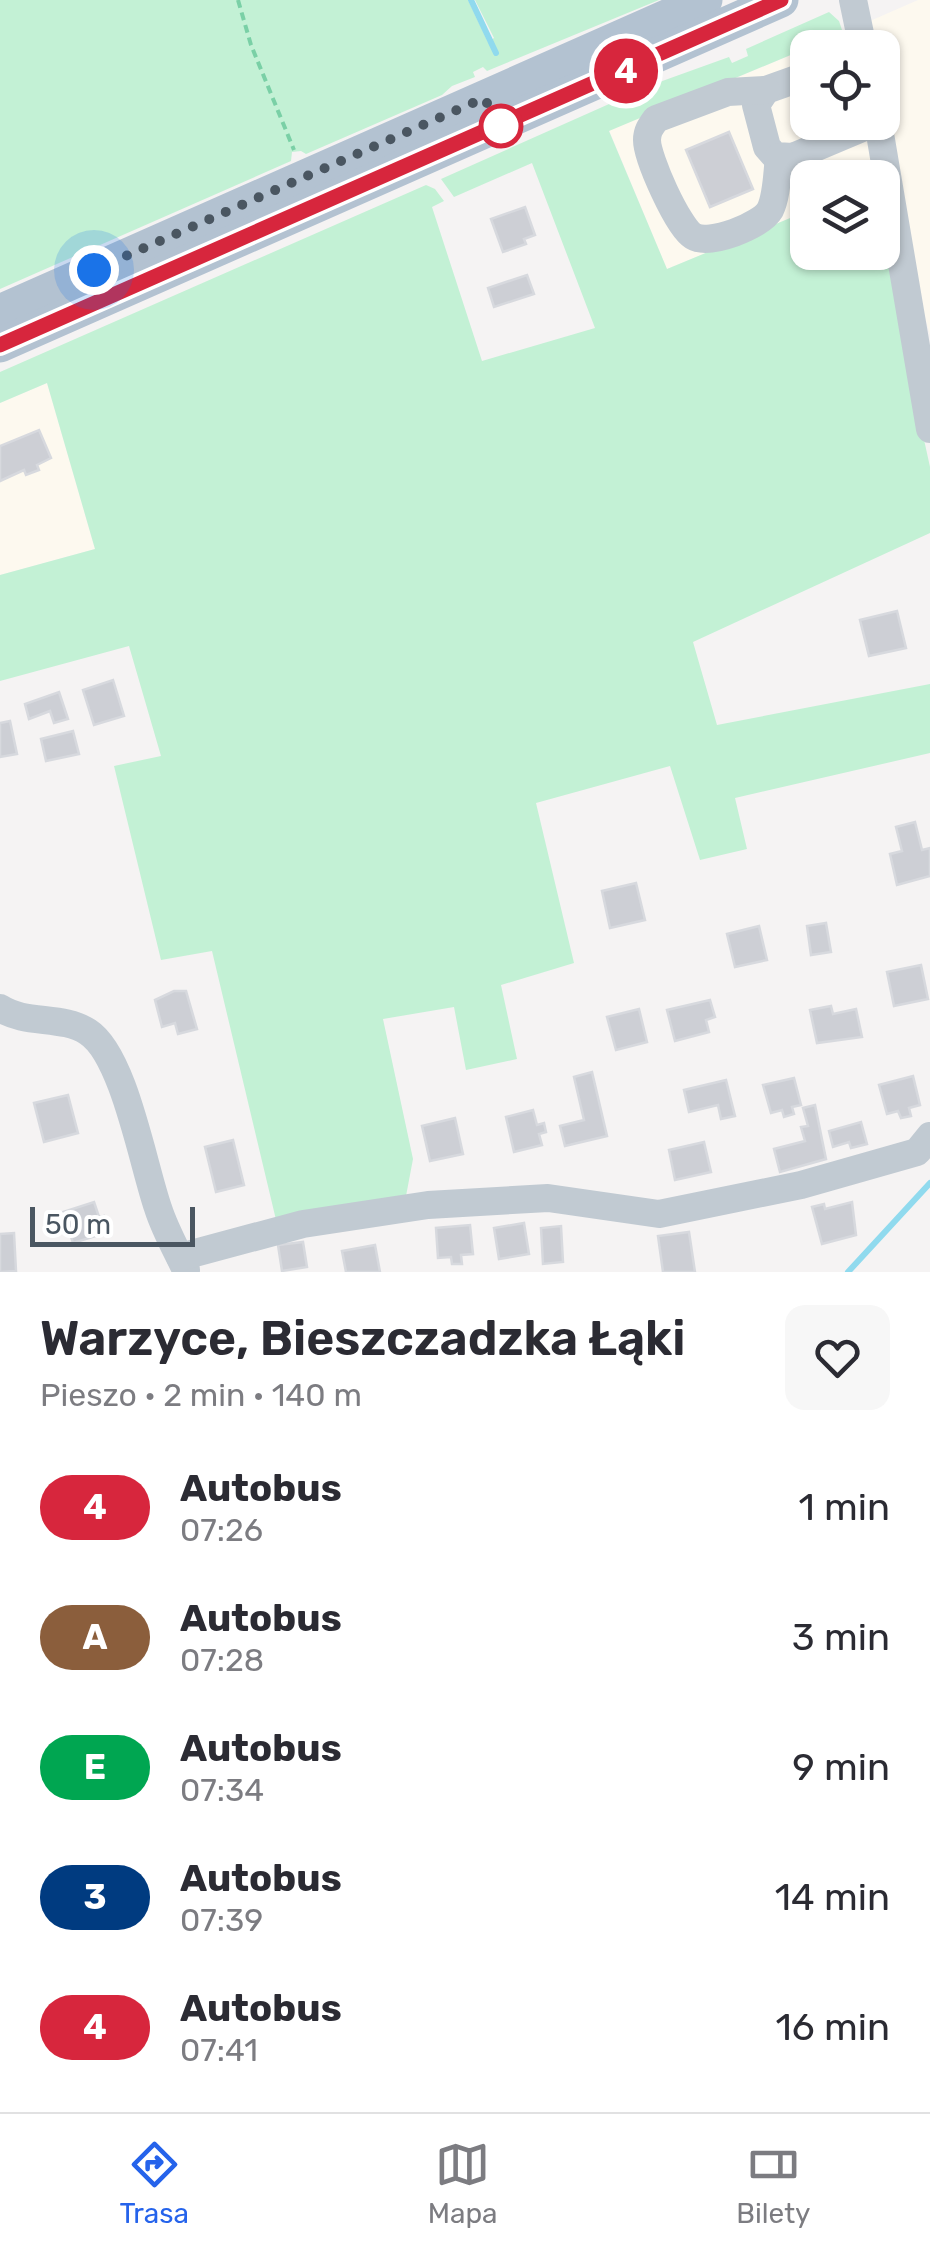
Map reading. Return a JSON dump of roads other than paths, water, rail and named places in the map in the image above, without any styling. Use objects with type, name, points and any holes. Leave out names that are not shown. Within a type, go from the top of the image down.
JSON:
[{"type":"main road","points":[[0,312],[705,0]]},
{"type":"main road","points":[[0,345],[781,0]]},
{"type":"street","points":[[853,0],[859,30]]},
{"type":"street","points":[[779,157],[773,200],[764,218],[724,237],[700,240],[684,229],[648,146],[650,127],[656,119],[728,92],[766,90],[790,81]]},
{"type":"street","points":[[766,90],[756,105],[756,115],[768,148],[779,157],[793,157],[834,140]]},
{"type":"street","points":[[880,140],[930,429]]},
{"type":"street","points":[[0,1008],[16,1016],[77,1026],[105,1048],[118,1076],[157,1207],[183,1264],[303,1224],[428,1205],[548,1198],[659,1214],[802,1185],[900,1157],[917,1152],[930,1136]]},
{"type":"waterway","points":[[471,0],[496,53]]},
{"type":"waterway","points":[[848,1272],[930,1183]]}]
